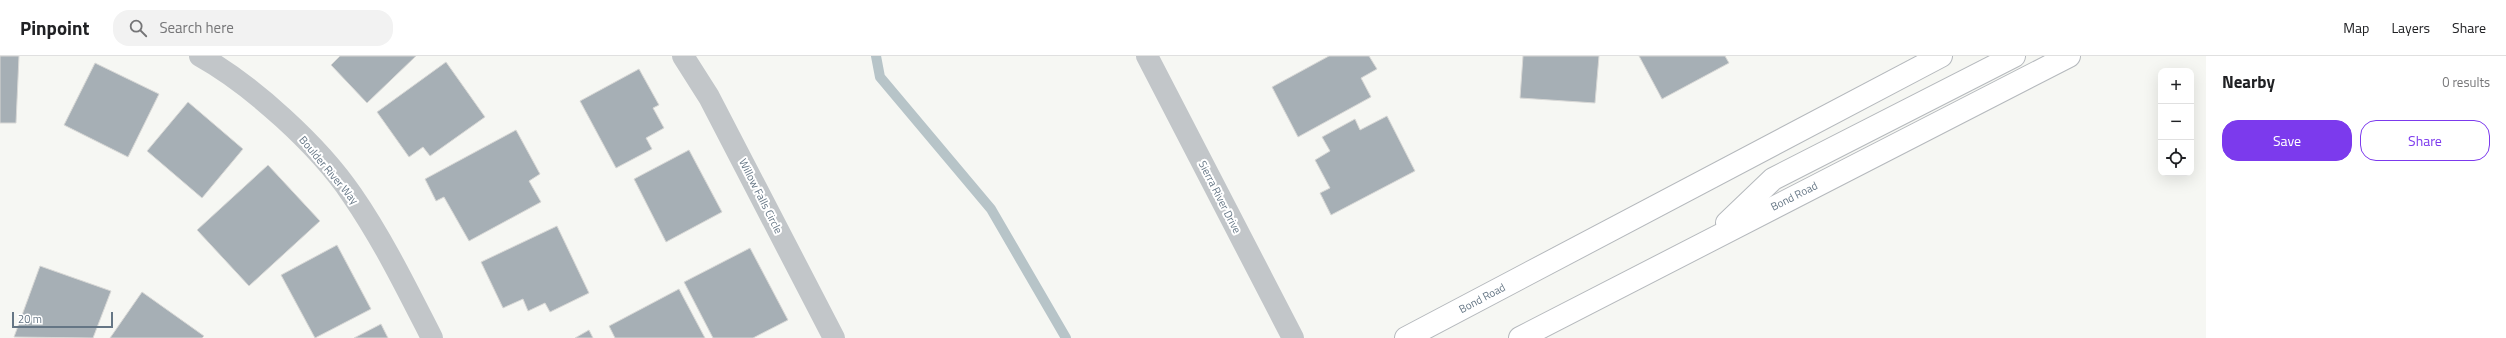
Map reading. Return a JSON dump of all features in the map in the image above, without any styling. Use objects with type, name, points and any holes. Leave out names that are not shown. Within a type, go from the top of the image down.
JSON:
[{"type":"main road","name":"Bond Road","points":[[1406,338],[1941,56]]},
{"type":"main road","points":[[1710,239],[1773,179],[2014,56]]},
{"type":"main road","name":"Bond Road","points":[[1520,338],[1710,239],[2069,56]]},
{"type":"street","name":"Boulder River Way","points":[[200,56],[254,93],[303,137],[351,193],[382,243],[432,338]]},
{"type":"street","name":"Willow Falls Circle","points":[[683,56],[709,97],[834,338]]},
{"type":"street","name":"Sierra River Drive","points":[[1147,56],[1293,338]]},
{"type":"building","points":[[0,56],[19,56],[16,123],[0,123]]},
{"type":"building","points":[[340,56],[416,56],[367,103],[331,65]]},
{"type":"building","points":[[1329,56],[1369,56],[1377,69],[1361,78],[1371,97],[1298,137],[1272,87]]},
{"type":"building","points":[[1523,56],[1599,56],[1595,103],[1520,98]]},
{"type":"building","points":[[1639,56],[1725,56],[1729,63],[1662,99]]},
{"type":"building","points":[[446,62],[485,117],[430,156],[423,147],[409,157],[377,112]]},
{"type":"building","points":[[95,63],[159,94],[128,157],[64,125]]},
{"type":"building","points":[[639,69],[659,105],[653,108],[664,128],[646,138],[652,149],[616,168],[580,101]]},
{"type":"building","points":[[188,102],[243,149],[202,198],[147,151]]},
{"type":"building","points":[[1387,116],[1415,171],[1331,215],[1320,193],[1330,188],[1315,160],[1330,151],[1322,137],[1355,119],[1360,130]]},
{"type":"building","points":[[516,130],[540,174],[529,181],[541,202],[469,241],[444,197],[436,201],[425,179]]},
{"type":"building","points":[[689,150],[722,212],[666,242],[634,179]]},
{"type":"building","points":[[268,165],[320,221],[249,286],[197,230]]},
{"type":"building","points":[[557,226],[589,293],[550,312],[545,303],[528,311],[523,299],[503,308],[481,262]]},
{"type":"building","points":[[337,245],[371,309],[315,338],[281,275]]},
{"type":"building","points":[[750,248],[788,320],[753,338],[713,338],[684,282]]},
{"type":"building","points":[[40,266],[111,291],[93,338],[14,337]]},
{"type":"building","points":[[679,289],[705,338],[615,338],[609,326]]},
{"type":"building","points":[[142,292],[204,336],[202,338],[110,338]]},
{"type":"building","points":[[381,324],[388,338],[354,338]]},
{"type":"building","points":[[589,330],[593,338],[575,338]]},
{"type":"waterway","points":[[876,56],[880,77],[991,209],[1066,338]]}]
